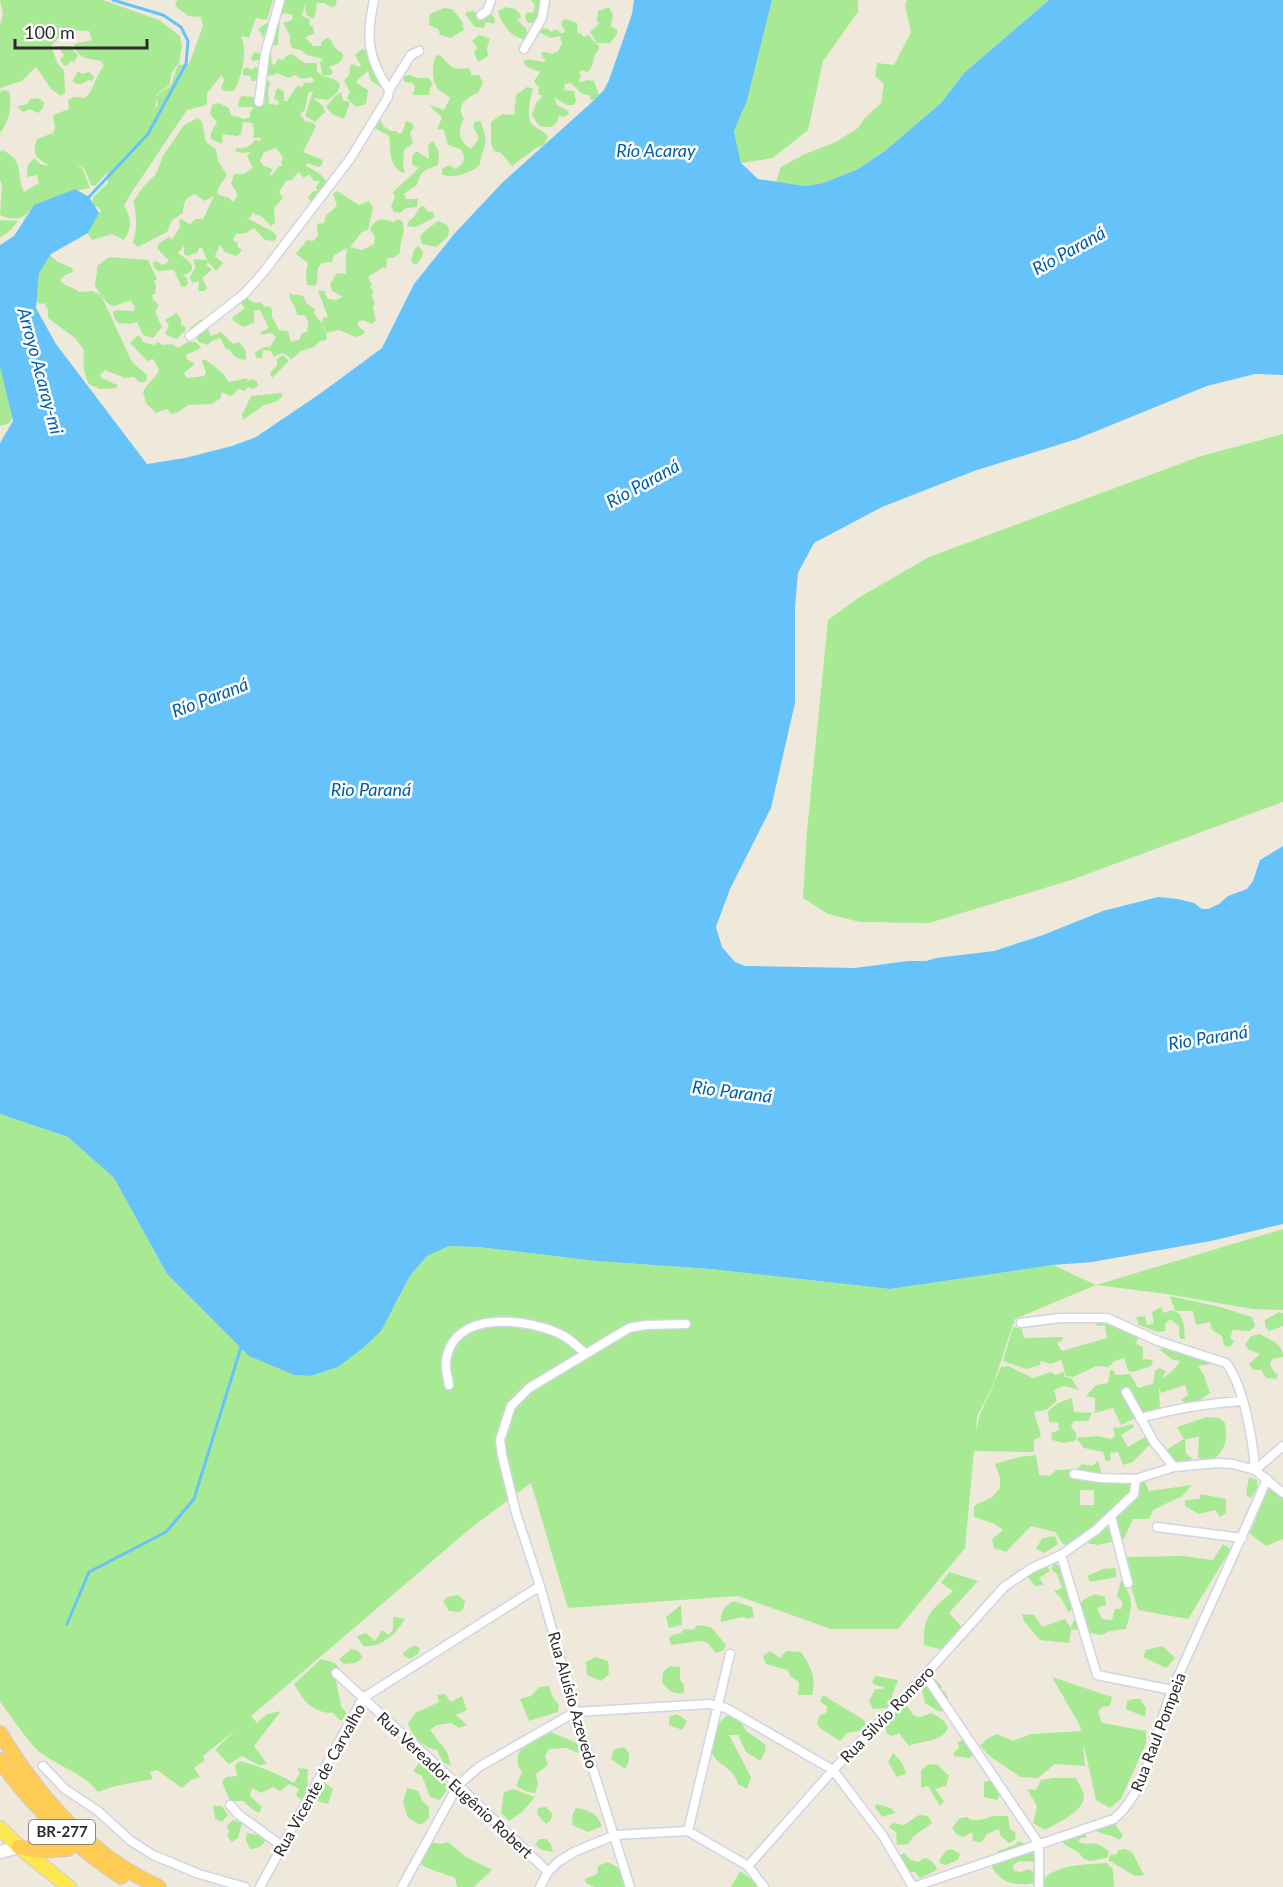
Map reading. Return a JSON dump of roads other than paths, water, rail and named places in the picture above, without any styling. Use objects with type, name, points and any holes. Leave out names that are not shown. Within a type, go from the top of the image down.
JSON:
[{"type":"highway","points":[[0,1733],[16,1760],[59,1814],[77,1832],[124,1869],[159,1887]]},
{"type":"highway","name":"BR-277","points":[[0,1760],[52,1823],[93,1858],[138,1887]]},
{"type":"highway","name":"BR-277","points":[[0,1774],[45,1828],[68,1849],[122,1887]]},
{"type":"highway","points":[[19,1847],[37,1851],[68,1849]]},
{"type":"main road","points":[[2,1834],[69,1887]]},
{"type":"main road","points":[[0,1852],[19,1847]]},
{"type":"street","points":[[258,102],[265,54],[280,0]]},
{"type":"street","points":[[373,0],[368,42],[383,81],[389,90]]},
{"type":"street","points":[[482,15],[487,11],[491,0]]},
{"type":"street","points":[[524,50],[542,18],[545,0]]},
{"type":"street","points":[[190,336],[244,294],[262,274],[350,159],[411,55],[419,51]]},
{"type":"street","points":[[1021,1323],[1089,1317],[1107,1318],[1158,1341],[1226,1363],[1232,1372],[1249,1425],[1255,1470]]},
{"type":"street","points":[[449,1385],[446,1362],[450,1348],[459,1334],[471,1326],[498,1322],[535,1326],[564,1336],[586,1354]]},
{"type":"street","name":"Rua Aluísio Azevedo","points":[[630,1887],[516,1513],[500,1440],[511,1406],[529,1388],[629,1328],[646,1325],[686,1324]]},
{"type":"street","points":[[1126,1392],[1154,1442],[1174,1467]]},
{"type":"street","points":[[1140,1418],[1178,1408],[1242,1401]]},
{"type":"street","points":[[1255,1470],[1283,1446]]},
{"type":"street","points":[[1074,1474],[1100,1478],[1136,1479],[1174,1467],[1218,1463],[1255,1470],[1283,1493]]},
{"type":"street","name":"Rua Silvio Romero","points":[[748,1866],[833,1770],[925,1675],[1004,1587],[1032,1568],[1061,1556],[1096,1530],[1134,1494],[1136,1479]]},
{"type":"street","name":"Rua Raul Pompeia","points":[[913,1887],[1114,1819],[1125,1810],[1141,1779],[1172,1690],[1267,1479]]},
{"type":"street","points":[[1111,1516],[1128,1583]]},
{"type":"street","points":[[1156,1527],[1242,1538]]},
{"type":"street","points":[[1061,1556],[1097,1675],[1172,1690]]},
{"type":"street","name":"Rua Vicente de Carvalho","points":[[260,1887],[363,1698],[540,1586]]},
{"type":"street","points":[[688,1831],[730,1654]]},
{"type":"street","name":"Rua Vereador Eugênio Robert","points":[[336,1673],[458,1785],[548,1872]]},
{"type":"street","points":[[925,1675],[1039,1844],[1039,1887]]},
{"type":"street","points":[[402,1887],[458,1785],[479,1767],[575,1712],[717,1705],[833,1770],[883,1836],[913,1887]]},
{"type":"street","points":[[43,1766],[65,1789],[89,1805],[131,1841],[153,1855],[199,1874],[245,1887]]},
{"type":"street","points":[[230,1805],[238,1814],[282,1846]]},
{"type":"street","points":[[540,1887],[548,1872],[558,1862],[574,1851],[615,1835],[688,1831],[748,1866],[764,1887]]},
{"type":"water","name":"Rio Paraná","points":[[634,0],[772,0],[747,101],[734,131],[741,163],[758,179],[805,186],[823,183],[858,169],[886,150],[941,103],[964,73],[1049,0],[1283,0],[1283,375],[1255,374],[1207,386],[1077,439],[974,471],[882,507],[814,543],[798,573],[795,607],[795,703],[771,808],[730,889],[716,927],[722,947],[735,962],[745,966],[855,968],[926,961],[994,951],[1043,935],[1103,911],[1158,897],[1178,899],[1194,903],[1202,909],[1208,909],[1219,904],[1228,896],[1247,889],[1253,881],[1260,860],[1283,846],[1283,1224],[1211,1241],[1092,1262],[1053,1265],[890,1289],[710,1269],[596,1261],[478,1247],[449,1246],[427,1256],[410,1276],[381,1331],[363,1348],[338,1367],[311,1376],[294,1375],[249,1356],[167,1274],[114,1178],[68,1137],[0,1114],[0,443],[13,421],[0,366],[0,245],[14,236],[34,205],[75,189],[89,197],[99,213],[88,233],[51,254],[39,273],[36,308],[56,344],[147,464],[185,458],[232,446],[256,437],[382,348],[414,284],[455,233],[502,183],[604,90],[632,14]]},
{"type":"waterway","name":"Arroyo Acaray-mi","points":[[87,199],[148,134],[186,64],[188,41],[181,27],[163,15],[113,0]]},
{"type":"waterway","points":[[67,1624],[89,1572],[166,1532],[194,1499],[242,1344]]},
{"type":"water label","name":"Río Acaray","points":[[656,151]]},
{"type":"water label","name":"Río Paraná","points":[[1069,251]]},
{"type":"water label","name":"Río Paraná","points":[[643,484]]},
{"type":"water label","name":"Río Paraná","points":[[210,698]]}]
